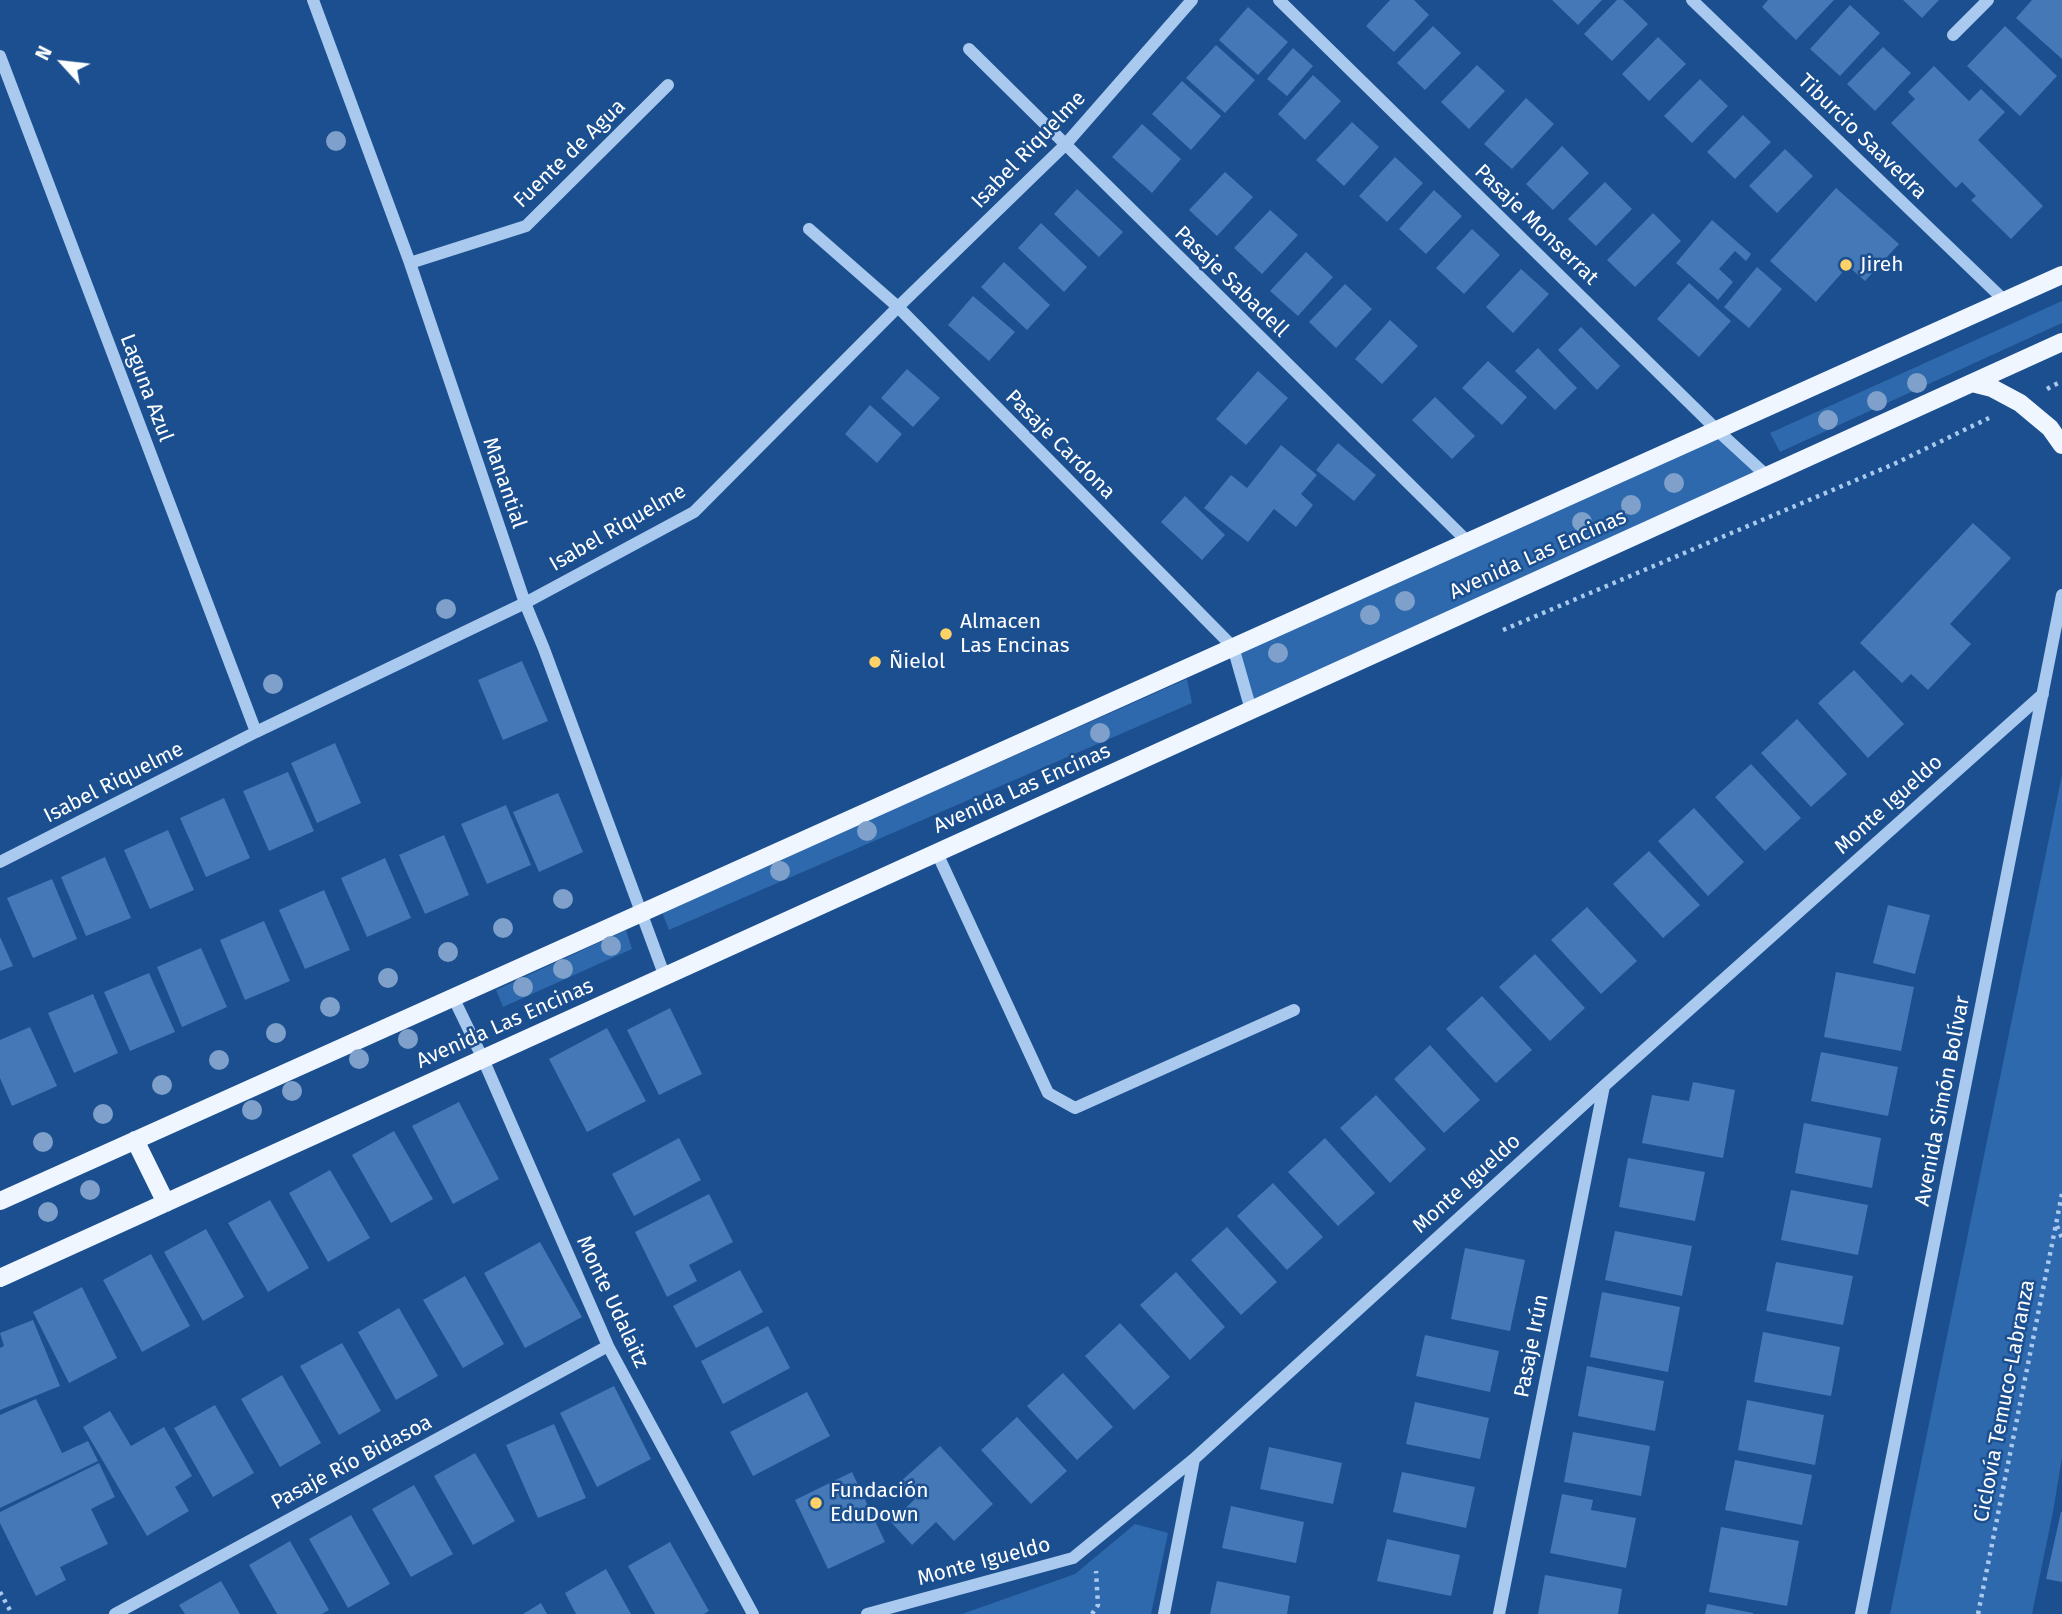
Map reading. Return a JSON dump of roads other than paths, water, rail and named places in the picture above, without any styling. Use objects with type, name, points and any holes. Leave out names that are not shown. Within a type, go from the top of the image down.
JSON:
[{"type":"main road","name":"Avenida Las Encinas","points":[[0,1201],[2062,275]]},
{"type":"main road","name":"Avenida Las Encinas","points":[[0,1278],[2062,342]]},
{"type":"main road","points":[[1972,383],[1992,388],[2020,403],[2050,428],[2062,446]]},
{"type":"main road","points":[[135,1140],[166,1203]]},
{"type":"street","name":"Manantial","points":[[313,0],[410,263],[524,603],[665,976]]},
{"type":"street","name":"Isabel Riquelme","points":[[0,862],[256,733],[524,603],[694,512],[898,307],[1065,145],[1192,0]]},
{"type":"street","name":"Pasaje Monserrat","points":[[1279,0],[1767,476]]},
{"type":"street","name":"Tiburcio Saavedra","points":[[1692,0],[2005,301]]},
{"type":"street","points":[[1953,35],[1988,0]]},
{"type":"street","name":"Pasaje Sabadell","points":[[969,49],[1468,542]]},
{"type":"street","name":"Laguna Azul","points":[[0,56],[256,733]]},
{"type":"street","name":"Fuente de Agua","points":[[410,263],[526,226],[668,85]]},
{"type":"street","name":"Pasaje Cardona","points":[[808,229],[898,307],[1233,647],[1251,710]]},
{"type":"street","name":"Avenida Simón Bolívar","points":[[1861,1614],[2062,595]]},
{"type":"street","name":"Monte Igueldo","points":[[867,1614],[1073,1558],[1194,1459],[1604,1086],[2043,694]]},
{"type":"street","points":[[937,853],[1048,1093],[1075,1108],[1294,1010]]},
{"type":"street","name":"Monte Udalaitz","points":[[453,997],[483,1059],[608,1346],[753,1614]]},
{"type":"street","name":"Pasaje Irún","points":[[1499,1614],[1604,1086]]},
{"type":"street","name":"Pasaje Río Bidasoa","points":[[114,1614],[608,1346]]},
{"type":"street","points":[[1164,1614],[1194,1459]]},
{"type":"place","name":"Jireh","points":[[1846,265]]},
{"type":"place","name":"Almacen Las Encinas","points":[[946,634]]},
{"type":"place","name":"Ñielol","points":[[875,662]]},
{"type":"place","name":"Fundación EduDown","points":[[816,1503]]}]
